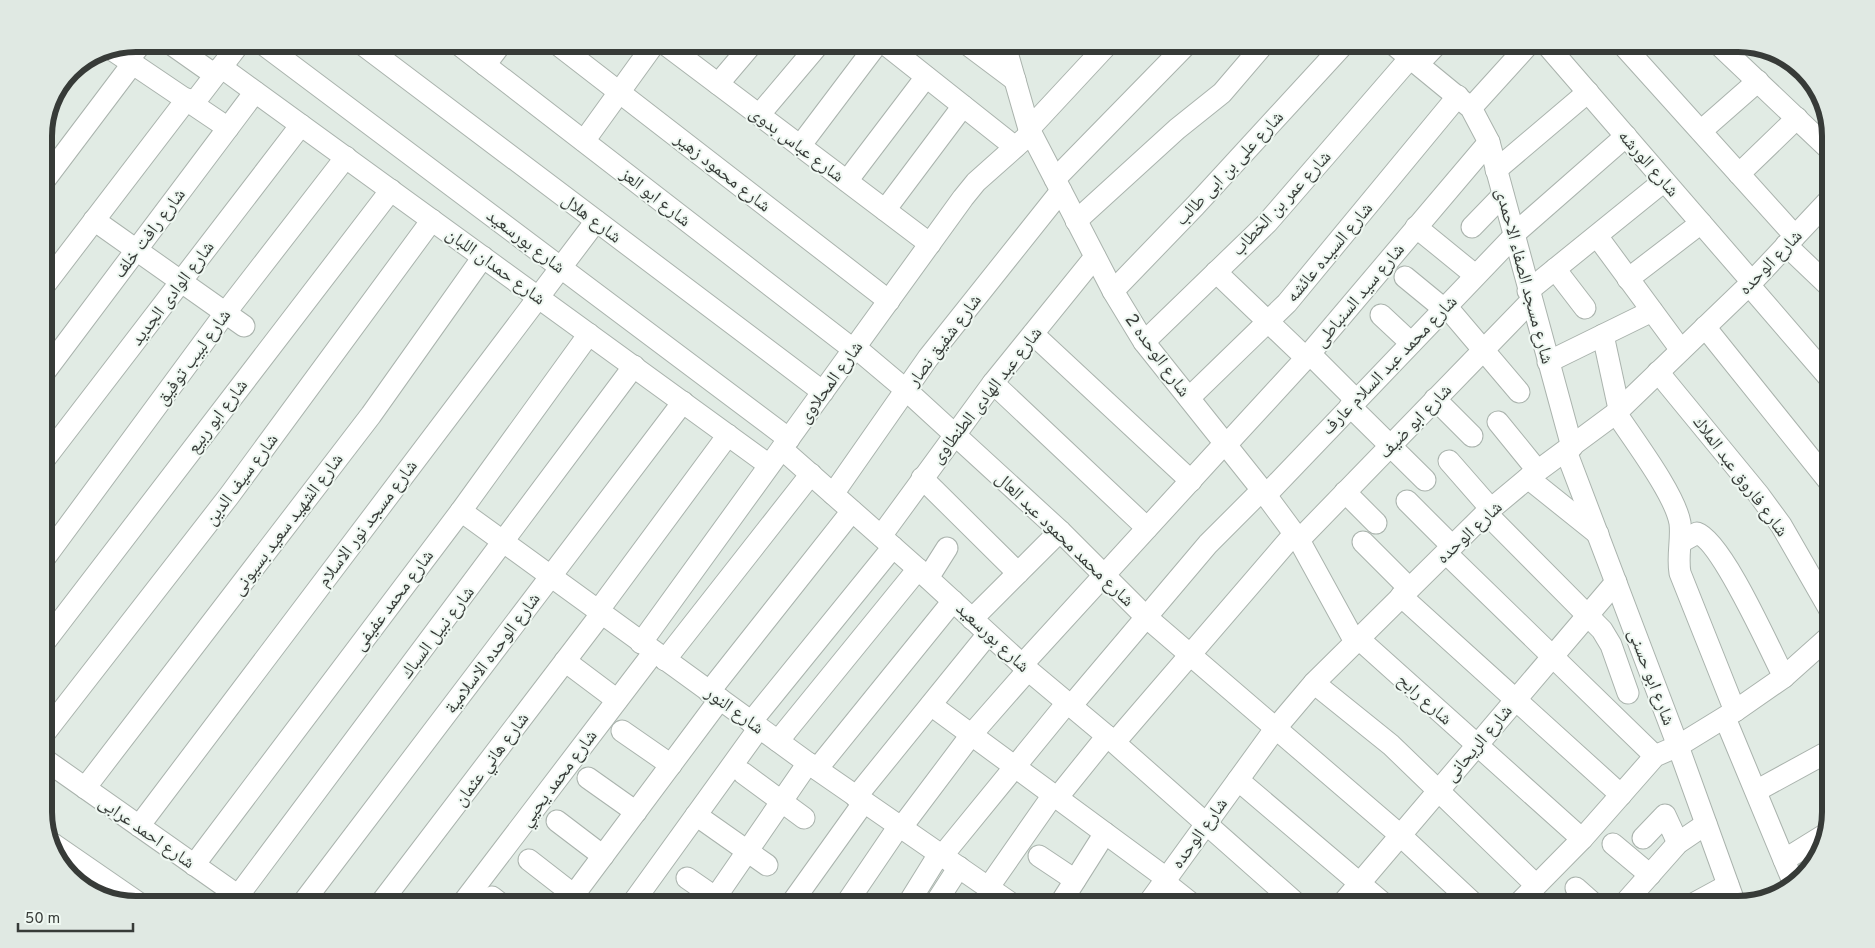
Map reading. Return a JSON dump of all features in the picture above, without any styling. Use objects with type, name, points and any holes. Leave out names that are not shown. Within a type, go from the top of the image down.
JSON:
[{"type":"street","name":"شارع حمدان اللبان","points":[[185,52],[255,92],[728,435],[780,451]]},
{"type":"street","points":[[53,274],[94,220],[233,52]]},
{"type":"street","name":"شارع بورسعيد","points":[[274,52],[560,268],[780,451],[811,474],[923,573],[1025,668],[1111,739],[1288,896]]},
{"type":"street","name":"شارع هلال","points":[[373,52],[823,392]]},
{"type":"street","name":"شارع ابو العز","points":[[468,52],[854,348]]},
{"type":"street","points":[[485,65],[495,52]]},
{"type":"street","name":"شارع محمود زهير","points":[[567,52],[620,91],[889,301]]},
{"type":"street","points":[[584,142],[648,52]]},
{"type":"street","name":"شارع عباس بدوى","points":[[683,52],[718,84],[930,244]]},
{"type":"street","points":[[718,84],[745,52]]},
{"type":"street","points":[[760,115],[812,52]]},
{"type":"street","points":[[800,146],[871,52]]},
{"type":"street","points":[[895,52],[963,106],[1025,136]]},
{"type":"street","points":[[978,52],[1015,80]]},
{"type":"street","name":"شارع الوحده 2","points":[[1008,52],[1025,136],[1058,185],[1113,291],[1144,342],[1264,492],[1296,537],[1357,640]]},
{"type":"street","name":"شارع المحلاوى","points":[[653,652],[780,451],[976,182],[1025,136],[1101,52]]},
{"type":"street","name":"شارع شفيق نصار","points":[[833,494],[906,390],[1058,185],[1180,52]]},
{"type":"street","points":[[1076,221],[1177,129],[1222,93],[1257,52]]},
{"type":"street","name":"شارع على بن ابى طالب","points":[[1113,291],[1195,206],[1337,52]]},
{"type":"street","points":[[1403,52],[1465,102]]},
{"type":"street","name":"شارع عمر بن الخطاب","points":[[1144,342],[1267,223],[1414,61],[1426,52]]},
{"type":"street","name":"شارع السيده عائشه","points":[[1189,398],[1287,303],[1465,102],[1520,52]]},
{"type":"street","name":"شارع الورشه","points":[[1553,52],[1701,224],[1822,369]]},
{"type":"street","points":[[1629,52],[1739,174],[1822,277]]},
{"type":"street","points":[[1727,52],[1822,142]]},
{"type":"street","points":[[53,167],[128,54],[190,102],[228,128]]},
{"type":"street","points":[[847,181],[926,77]]},
{"type":"street","points":[[1701,131],[1758,81]]},
{"type":"street","name":"شارع رافت خلف","points":[[53,361],[255,92]]},
{"type":"street","points":[[1496,170],[1588,92]]},
{"type":"street","name":"شارع مسجد الصفاء الاحمدى","points":[[1465,102],[1489,142],[1548,362],[1569,449]]},
{"type":"street","points":[[885,210],[963,106]]},
{"type":"street","points":[[1739,174],[1797,118]]},
{"type":"street","name":"شارع الوادى الجديد","points":[[53,448],[301,125]]},
{"type":"street","name":"شارع محمد عبد السلام عارف","points":[[946,859],[1015,767],[1208,544],[1264,492],[1353,403],[1513,235],[1626,136]]},
{"type":"street","name":"شارع سيد السنباطى","points":[[852,896],[899,827],[1025,668],[1104,575],[1308,356],[1489,142]]},
{"type":"street","name":"شارع لبيب توفيق","points":[[53,547],[226,312],[346,157]]},
{"type":"street","name":"شارع ابو ضيف","points":[[988,894],[1055,796],[1191,654],[1296,537],[1345,492],[1484,350],[1529,296],[1555,269],[1664,181]]},
{"type":"street","name":"شارع ابو ربيع","points":[[53,631],[391,190]]},
{"type":"street","points":[[1472,227],[1502,195]]},
{"type":"street","name":"شارع الوحده","points":[[1154,896],[1275,729],[1314,683],[1489,511],[1532,474],[1569,449],[1617,411],[1750,283],[1822,208]]},
{"type":"street","points":[[94,220],[182,280],[244,326]]},
{"type":"street","name":"شارع سيف الدين","points":[[53,722],[229,496],[432,220]]},
{"type":"street","name":"شارع مسجد نور الاسلام","points":[[139,826],[596,221]]},
{"type":"street","points":[[1628,279],[1701,224]]},
{"type":"street","points":[[1416,227],[1475,275]]},
{"type":"street","points":[[1597,236],[1681,350]]},
{"type":"street","name":"شارع الشهيد سعيد بسيونى","points":[[85,788],[371,415],[483,257]]},
{"type":"street","name":"شارع عبد الهادى الطنطاوى","points":[[638,896],[696,815],[755,725],[887,541],[922,478],[993,383],[1095,257]]},
{"type":"street","points":[[1555,269],[1584,308]]},
{"type":"street","points":[[1216,272],[1308,356],[1353,403],[1390,446],[1425,480]]},
{"type":"street","points":[[1405,277],[1445,307],[1520,392]]},
{"type":"street","points":[[1548,362],[1652,311]]},
{"type":"street","points":[[1381,315],[1411,343]]},
{"type":"street","points":[[1704,327],[1822,473]]},
{"type":"street","name":"شارع محمد عفيفى","points":[[194,865],[461,511],[590,334]]},
{"type":"street","points":[[1033,334],[1190,481]]},
{"type":"street","points":[[1603,335],[1617,411],[1673,502],[1680,521],[1681,542],[1677,560],[1680,573],[1756,791],[1791,877]]},
{"type":"street","name":"شارع محمد محمود عبد العال","points":[[854,348],[906,390],[1060,531],[1145,616],[1400,835],[1465,896]]},
{"type":"street","name":"شارع نبيل السباك","points":[[247,896],[634,366]]},
{"type":"street","name":"شارع فاروق عبد الملاك","points":[[1658,372],[1759,495],[1781,525],[1822,596]]},
{"type":"street","points":[[993,383],[1148,528]]},
{"type":"street","points":[[1436,399],[1472,436]]},
{"type":"street","name":"شارع الوحده الاسلامية","points":[[308,896],[683,402]]},
{"type":"street","points":[[1498,422],[1532,474],[1552,497],[1598,534]]},
{"type":"street","name":"شارع هاني عثمان","points":[[386,896],[565,661],[728,435]]},
{"type":"street","name":"شارع ابو حسنى","points":[[1569,449],[1574,473],[1678,746],[1731,895]]},
{"type":"street","points":[[1449,461],[1489,511],[1602,630],[1611,645],[1628,693]]},
{"type":"street","points":[[1552,497],[1574,473]]},
{"type":"street","points":[[653,652],[811,474]]},
{"type":"street","points":[[922,478],[1018,573]]},
{"type":"street","points":[[1345,492],[1376,524]]},
{"type":"street","points":[[1407,501],[1449,550],[1552,656],[1656,756]]},
{"type":"street","name":"شارع النور","points":[[461,511],[714,696],[946,859],[988,894]]},
{"type":"street","points":[[573,896],[671,765],[714,696],[852,511]]},
{"type":"street","points":[[972,619],[1060,531]]},
{"type":"street","points":[[1681,542],[1697,533],[1709,541],[1731,574],[1784,677]]},
{"type":"street","points":[[1363,542],[1405,592],[1515,699],[1621,795]]},
{"type":"street","points":[[778,741],[923,573],[947,548]]},
{"type":"street","name":"شارع الريحانى","points":[[1349,896],[1476,744],[1616,582]]},
{"type":"street","points":[[718,896],[782,802],[953,601]]},
{"type":"street","points":[[796,896],[860,800],[931,705],[988,634]]},
{"type":"street","name":"شارع رابح","points":[[1357,640],[1582,839]]},
{"type":"street","points":[[1525,896],[1582,839],[1656,756],[1678,746],[1730,714],[1784,677],[1822,644]]},
{"type":"street","name":"شارع محمد يحيي","points":[[468,896],[653,652]]},
{"type":"street","points":[[565,661],[617,700]]},
{"type":"street","points":[[1314,683],[1386,740],[1536,884]]},
{"type":"street","points":[[931,705],[1105,833],[1183,896]]},
{"type":"street","points":[[622,730],[671,765]]},
{"type":"street","points":[[1756,791],[1822,755]]},
{"type":"street","name":"شارع احمد عرابى","points":[[53,765],[238,896]]},
{"type":"street","points":[[743,773],[804,818]]},
{"type":"street","points":[[588,778],[636,812]]},
{"type":"street","points":[[1238,780],[1375,896]]},
{"type":"street","points":[[696,815],[767,866]]},
{"type":"street","points":[[1642,838],[1664,815],[1678,843]]},
{"type":"street","points":[[557,820],[603,856]]},
{"type":"street","points":[[1631,896],[1678,843],[1706,824]]},
{"type":"street","points":[[1065,896],[1105,833]]},
{"type":"street","points":[[1784,860],[1817,839]]},
{"type":"street","points":[[1614,844],[1650,875]]},
{"type":"street","points":[[1039,856],[1075,880]]},
{"type":"street","points":[[67,858],[84,875],[121,894]]},
{"type":"street","points":[[915,896],[946,859]]},
{"type":"street","points":[[937,896],[946,859]]},
{"type":"street","points":[[529,860],[568,896]]},
{"type":"street","points":[[687,878],[707,896]]},
{"type":"street","points":[[1576,888],[1585,896]]}]
